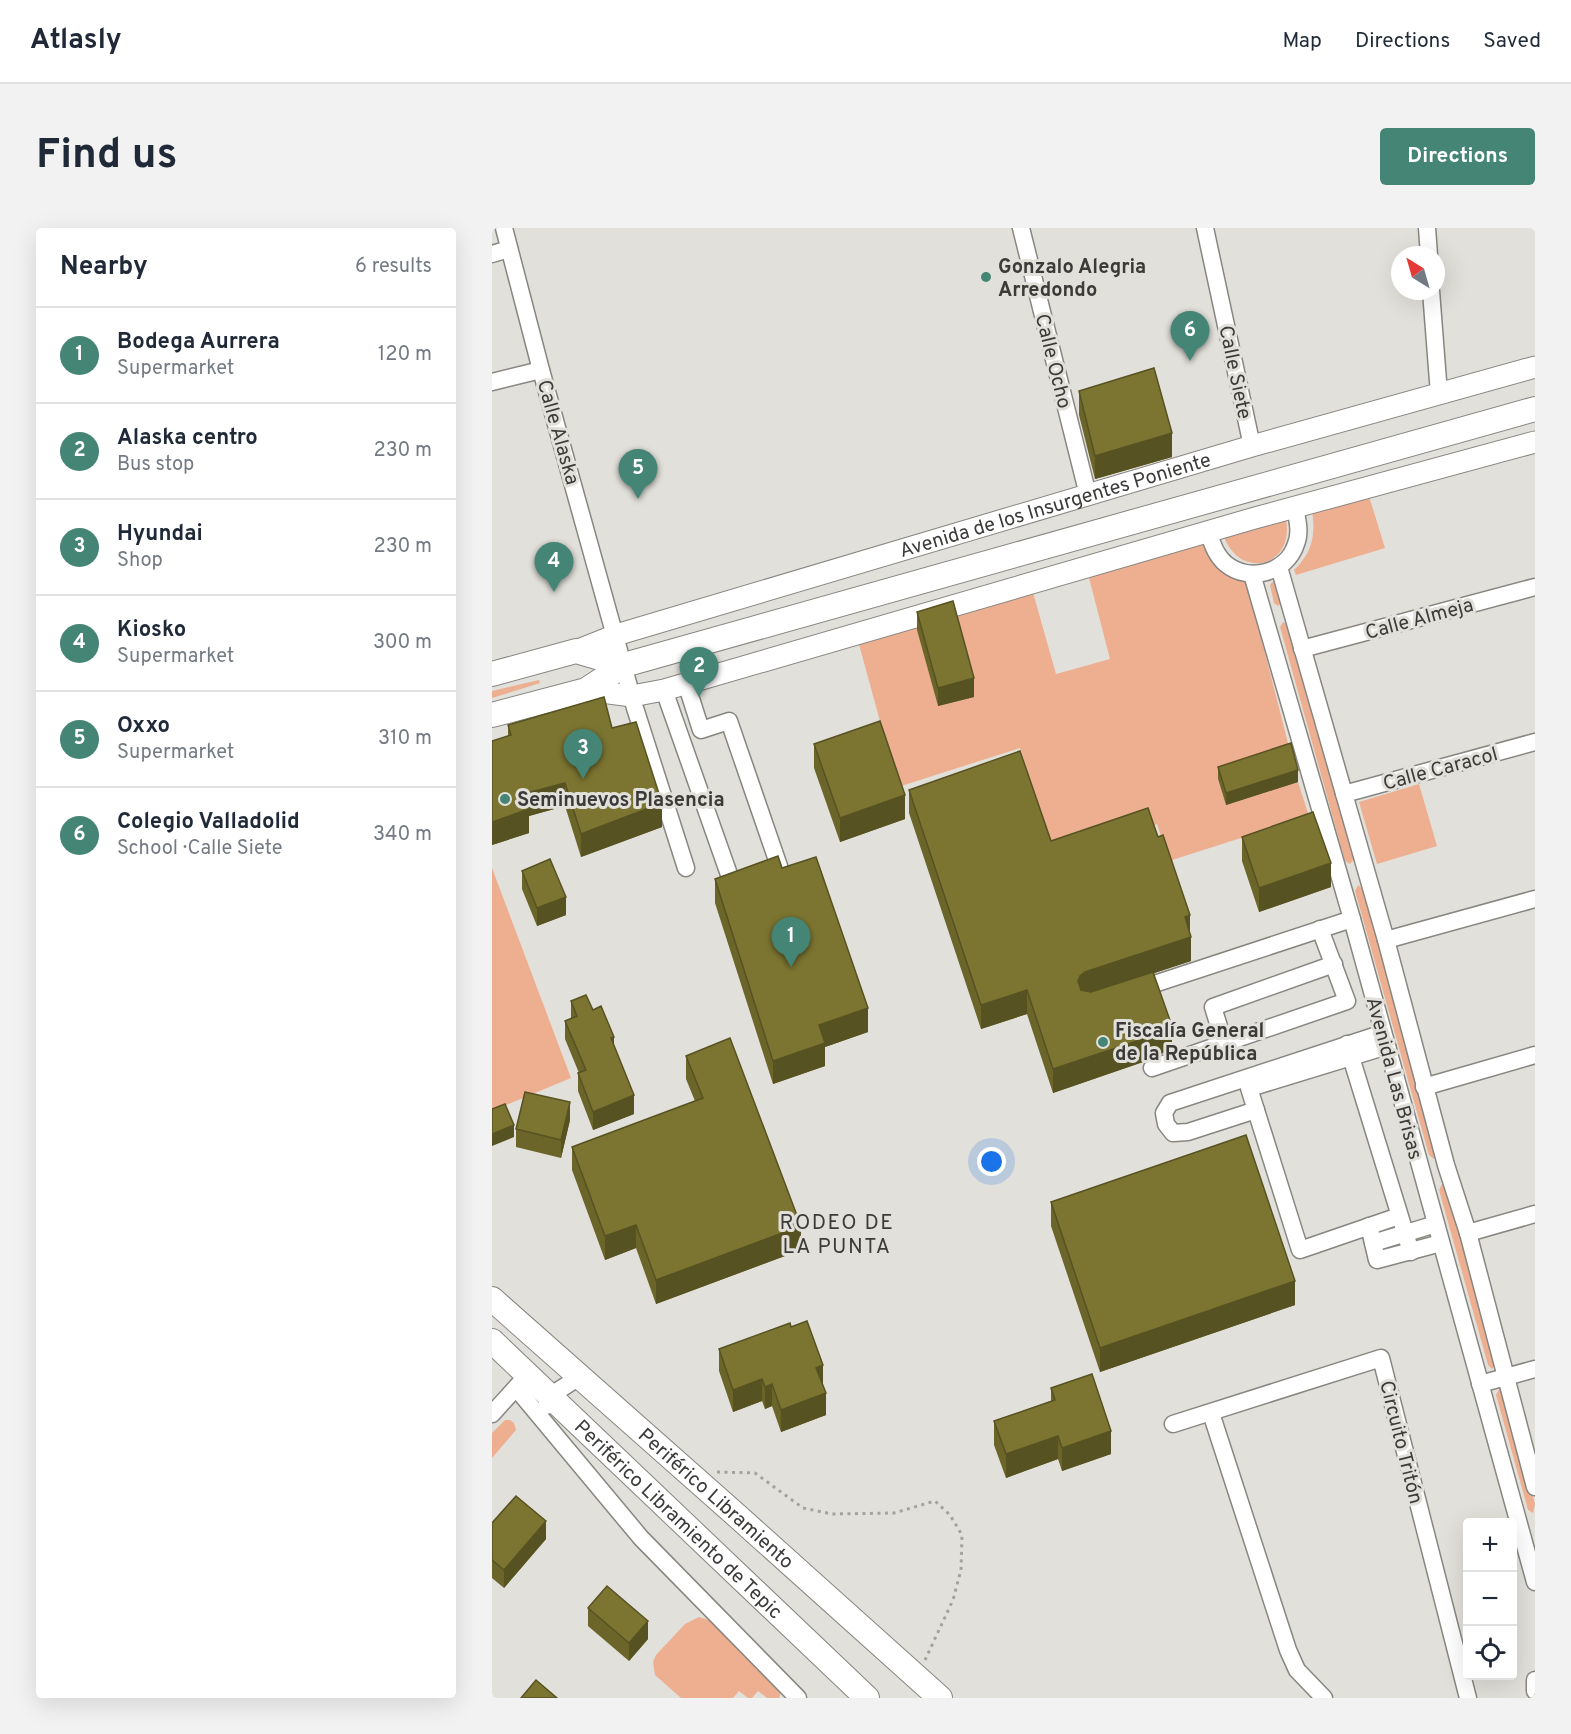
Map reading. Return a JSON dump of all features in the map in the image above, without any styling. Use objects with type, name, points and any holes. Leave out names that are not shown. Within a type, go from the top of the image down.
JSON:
[{"type":"highway","name":"Avenida de los Insurgentes Poniente","points":[[492,715],[586,690],[624,665],[1535,409]]},
{"type":"highway","name":"Avenida de los Insurgentes Poniente","points":[[492,674],[576,651]]},
{"type":"highway","points":[[576,651],[624,665]]},
{"type":"highway","name":"Periférico Libramiento","points":[[492,1299],[939,1698]]},
{"type":"highway","points":[[492,1313],[672,1467],[735,1514]]},
{"type":"highway","name":"Periférico Libramiento de Tepic","points":[[492,1341],[522,1382],[551,1398],[867,1698]]},
{"type":"main road","name":"Avenida de los Insurgentes Poniente","points":[[576,651],[616,635],[1252,446],[1535,367]]},
{"type":"main road","name":"Avenida de los Insurgentes Poniente","points":[[586,690],[632,696],[664,690],[1295,507],[1535,442]]},
{"type":"street","name":"Calle Alaska","points":[[504,228],[632,696],[686,868]]},
{"type":"street","name":"Calle Ocho","points":[[1021,228],[1088,495]]},
{"type":"street","name":"Calle Siete","points":[[1205,228],[1252,446]]},
{"type":"street","points":[[1427,228],[1428,246]]},
{"type":"street","points":[[492,254],[509,249]]},
{"type":"street","points":[[1432,300],[1439,394]]},
{"type":"street","points":[[492,382],[541,370]]},
{"type":"street","points":[[1208,532],[1216,553],[1226,564],[1238,571],[1252,574],[1266,573],[1279,567],[1290,557],[1297,544],[1299,530],[1295,507]]},
{"type":"street","name":"Avenida Las Brisas","points":[[1279,567],[1386,940],[1424,1087],[1468,1233],[1535,1486]]},
{"type":"street","name":"Avenida Las Brisas","points":[[1252,574],[1352,919],[1480,1384],[1528,1530],[1535,1582]]},
{"type":"street","name":"Calle Almeja","points":[[1302,649],[1535,587]]},
{"type":"street","points":[[1264,617],[1291,609]]},
{"type":"street","points":[[664,690],[732,883],[779,866],[729,721],[701,730],[686,683]]},
{"type":"street","name":"Calle Caracol","points":[[1344,794],[1535,742]]},
{"type":"street","points":[[1386,940],[1535,899]]},
{"type":"street","points":[[1122,995],[1352,919]]},
{"type":"street","points":[[1152,1068],[1347,1001],[1320,929]]},
{"type":"street","points":[[1224,1043],[1213,1007],[1334,964]]},
{"type":"street","points":[[1256,1110],[1188,1132],[1173,1133],[1166,1124],[1164,1113],[1170,1103],[1249,1083],[1385,1039]]},
{"type":"street","points":[[1349,1051],[1411,1252]]},
{"type":"street","points":[[1424,1087],[1535,1055]]},
{"type":"street","points":[[1249,1083],[1300,1250],[1400,1216]]},
{"type":"street","points":[[1421,1171],[1446,1164]]},
{"type":"street","points":[[1468,1233],[1535,1214]]},
{"type":"street","points":[[1374,1243],[1436,1224]]},
{"type":"street","points":[[1369,1226],[1377,1260],[1441,1243]]},
{"type":"street","name":"Circuito Tritón","points":[[1173,1424],[1381,1358],[1468,1698]]},
{"type":"street","points":[[1480,1384],[1535,1369]]},
{"type":"street","points":[[543,1421],[544,1410],[551,1398],[573,1381]]},
{"type":"street","points":[[492,1414],[522,1382],[543,1421],[640,1538],[798,1698]]},
{"type":"street","points":[[1211,1413],[1288,1650],[1297,1670],[1324,1698]]},
{"type":"street","points":[[1535,1680],[1535,1691]]},
{"type":"path","points":[[691,1475],[725,1471],[755,1473],[803,1508],[832,1514],[894,1513],[935,1501],[950,1515],[962,1535],[961,1570],[953,1600],[917,1677]]},
{"type":"shaded area","points":[[1368,493],[1385,548],[1296,575],[1294,570],[1309,550],[1313,536],[1312,511]]},
{"type":"shaded area","points":[[1286,519],[1287,535],[1282,548],[1275,557],[1265,562],[1253,563],[1242,559],[1232,551],[1224,537]]},
{"type":"shaded area","points":[[1204,542],[1226,572],[1247,582],[1291,755],[1218,779],[1226,805],[1298,782],[1309,816],[1169,861],[1157,824],[1055,857],[1020,748],[898,787],[857,637],[915,621],[938,706],[974,697],[951,612],[1032,589],[1056,674],[1110,659],[1088,574]]},
{"type":"shaded area","points":[[1272,582],[1276,583],[1281,603],[1278,606],[1274,603],[1270,585]]},
{"type":"shaded area","points":[[1283,622],[1288,625],[1354,859],[1350,864],[1345,861],[1280,627]]},
{"type":"shaded area","points":[[539,680],[540,683],[492,698],[492,691]]},
{"type":"shaded area","points":[[1419,784],[1437,846],[1377,864],[1359,802]]},
{"type":"shaded area","points":[[492,868],[571,1078],[492,1111]]},
{"type":"shaded area","points":[[1358,885],[1363,889],[1437,1154],[1434,1159],[1429,1155],[1355,891]]},
{"type":"shaded area","points":[[1442,1184],[1447,1187],[1496,1364],[1492,1369],[1488,1365],[1439,1190]]},
{"type":"shaded area","points":[[1499,1389],[1504,1393],[1535,1504],[1533,1513],[1528,1510],[1496,1395]]},
{"type":"shaded area","points":[[505,1420],[514,1423],[516,1430],[492,1458],[492,1433]]},
{"type":"shaded area","points":[[699,1617],[712,1621],[777,1682],[781,1692],[779,1698],[767,1698],[758,1691],[752,1698],[748,1698],[739,1691],[733,1698],[681,1698],[655,1675],[653,1662],[656,1655],[685,1624]]},
{"type":"building","points":[[1154,368],[1172,433],[1095,456],[1079,391]]},
{"type":"building","points":[[953,601],[974,678],[938,688],[917,612]]},
{"type":"building","points":[[604,697],[612,728],[636,722],[662,803],[581,834],[565,783],[523,794],[529,809],[492,822],[492,741],[511,735],[508,725]]},
{"type":"building","points":[[880,721],[905,795],[840,818],[814,744]]},
{"type":"building","points":[[1291,743],[1298,770],[1226,793],[1218,767]]},
{"type":"building","points":[[1020,751],[1051,841],[1148,808],[1158,837],[1163,835],[1190,915],[1185,917],[1191,937],[1085,972],[1078,981],[1081,990],[1091,992],[1153,972],[1172,1026],[1149,1034],[1143,1039],[1053,1069],[1027,990],[981,1005],[909,790]]},
{"type":"building","points":[[1313,812],[1331,863],[1259,888],[1242,837]]},
{"type":"building","points":[[778,856],[782,868],[816,857],[868,1008],[819,1025],[825,1043],[773,1061],[715,879]]},
{"type":"building","points":[[550,859],[566,897],[537,908],[522,871]]},
{"type":"building","points":[[586,995],[593,1010],[601,1006],[634,1095],[593,1112],[578,1073],[586,1070],[565,1021],[577,1016],[571,1001]]},
{"type":"building","points":[[730,1038],[801,1226],[656,1280],[636,1225],[605,1236],[572,1147],[703,1098],[686,1056]]},
{"type":"building","points":[[525,1092],[570,1102],[561,1140],[516,1129]]},
{"type":"building","points":[[505,1104],[514,1125],[492,1134],[492,1109]]},
{"type":"building","points":[[1246,1135],[1295,1281],[1100,1348],[1051,1202]]},
{"type":"building","points":[[807,1321],[823,1365],[816,1368],[826,1393],[781,1410],[772,1384],[765,1387],[762,1379],[733,1390],[719,1349],[790,1323],[791,1327]]},
{"type":"building","points":[[1092,1374],[1111,1431],[1062,1448],[1058,1436],[1006,1454],[994,1421],[1055,1400],[1051,1388]]},
{"type":"building","points":[[516,1496],[546,1521],[504,1570],[492,1560],[492,1523]]},
{"type":"building","points":[[607,1586],[648,1621],[629,1643],[588,1608]]},
{"type":"building","points":[[536,1680],[557,1698],[521,1698]]},
{"type":"place","name":"Gonzalo Alegria Arredondo","points":[[986,277]]},
{"type":"place","name":"Colegio Valladolid","points":[[1190,361]]},
{"type":"place","name":"Oxxo","points":[[638,499]]},
{"type":"place","name":"Kiosko","points":[[554,592]]},
{"type":"place","name":"Alaska centro","points":[[699,697]]},
{"type":"place","name":"Hyundai","points":[[583,779]]},
{"type":"place","name":"Seminuevos Plasencia","points":[[505,799]]},
{"type":"place","name":"Bodega Aurrera","points":[[791,967]]},
{"type":"place","name":"Fiscalía General de la República","points":[[1103,1042]]},
{"type":"district","name":"RODEO DE LA PUNTA","points":[[837,1234]]}]
